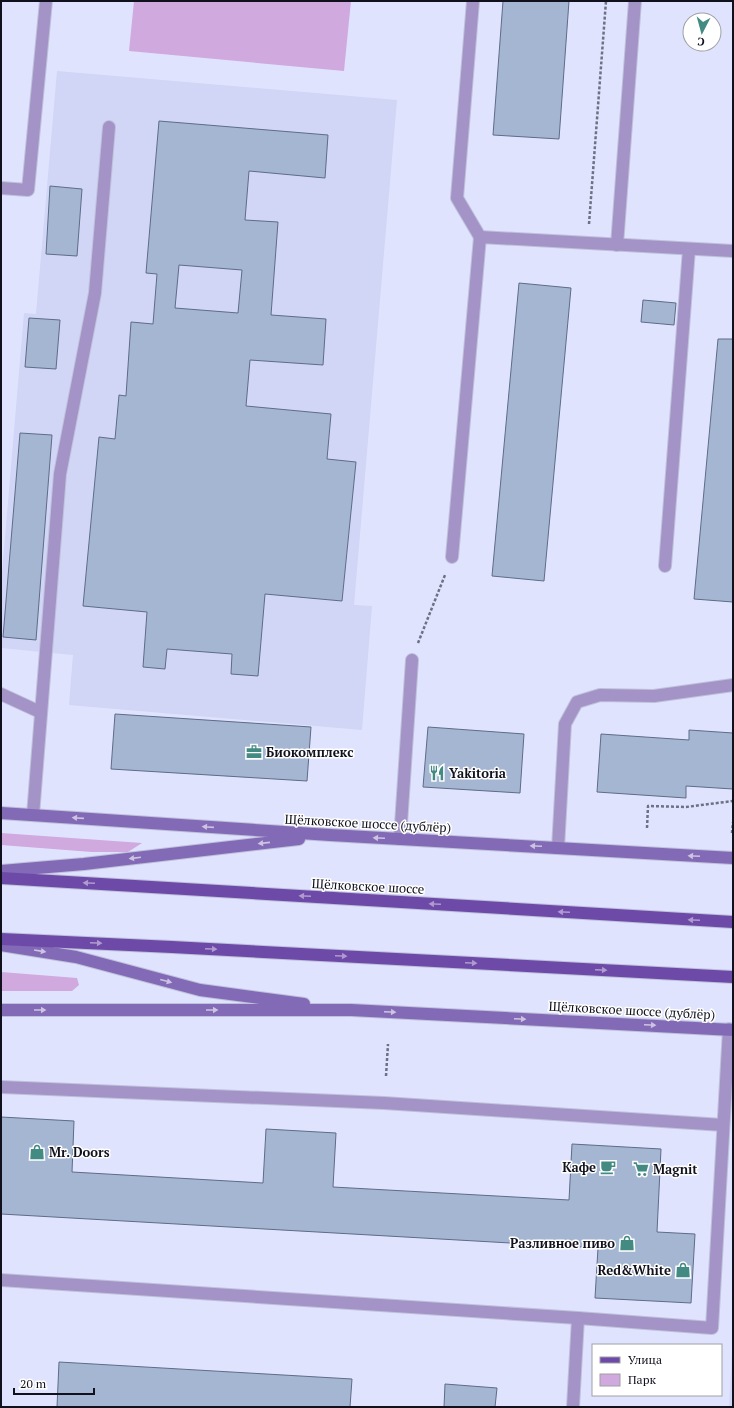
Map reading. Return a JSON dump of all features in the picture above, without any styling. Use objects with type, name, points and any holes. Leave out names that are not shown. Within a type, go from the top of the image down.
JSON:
[{"type":"main road","name":"Щёлковское шоссе (дублёр)","points":[[1,813],[330,835],[733,858]]},
{"type":"main road","points":[[1,871],[84,864],[330,835]]},
{"type":"main road","name":"Щёлковское шоссе","points":[[1,878],[733,922]]},
{"type":"main road","points":[[1,939],[733,977]]},
{"type":"main road","points":[[1,945],[76,957],[200,990],[351,1010]]},
{"type":"main road","name":"Щёлковское шоссе (дублёр)","points":[[1,1010],[351,1010],[731,1030]]},
{"type":"lane","points":[[1,188],[28,190],[46,1]]},
{"type":"lane","points":[[452,557],[480,237],[457,198],[473,1]]},
{"type":"lane","points":[[617,245],[635,1]]},
{"type":"lane","points":[[32,815],[60,474],[95,293],[109,127]]},
{"type":"lane","points":[[480,237],[733,252]]},
{"type":"lane","points":[[665,566],[689,249]]},
{"type":"lane","points":[[400,839],[412,660]]},
{"type":"lane","points":[[558,848],[565,724],[577,702],[600,695],[654,696],[733,685]]},
{"type":"lane","points":[[1,694],[40,712]]},
{"type":"lane","points":[[1,1280],[712,1328],[723,1125],[731,1030]]},
{"type":"lane","points":[[1,1087],[384,1103],[723,1125]]},
{"type":"lane","points":[[573,1407],[578,1318]]},
{"type":"path","points":[[588,243],[606,1]]},
{"type":"path","points":[[412,660],[452,557]]},
{"type":"path","points":[[647,828],[648,806],[686,807],[733,801]]},
{"type":"path","points":[[732,833],[733,822]]},
{"type":"path","points":[[386,1076],[388,1044]]},
{"type":"shaded area","points":[[57,71],[397,100],[354,605],[372,606],[362,730],[69,705],[73,655],[1,648],[1,585],[24,313],[36,314]]},
{"type":"shaded area","points":[[733,1333],[733,1407],[729,1407]]},
{"type":"green space","points":[[134,1],[351,1],[344,71],[129,51]]},
{"type":"green space","points":[[1,833],[142,843],[128,852],[92,852],[1,845]]},
{"type":"green space","points":[[1,972],[77,978],[79,985],[72,991],[1,991]]},
{"type":"building","points":[[503,1],[569,1],[559,139],[493,135]]},
{"type":"building","points":[[159,121],[328,135],[325,178],[249,171],[245,220],[278,222],[271,315],[326,319],[323,365],[250,360],[246,406],[331,414],[327,459],[356,462],[342,601],[265,594],[258,676],[231,674],[232,654],[167,649],[165,669],[143,667],[147,612],[83,606],[99,437],[115,439],[119,395],[126,396],[131,322],[153,324],[157,274],[146,273]],"holes":[[[179,265],[242,270],[238,313],[175,308]]]},
{"type":"building","points":[[50,186],[82,189],[77,256],[46,254]]},
{"type":"building","points":[[519,283],[571,288],[544,581],[492,576]]},
{"type":"building","points":[[643,300],[676,303],[674,325],[641,322]]},
{"type":"building","points":[[29,318],[60,320],[56,369],[25,367]]},
{"type":"building","points":[[718,339],[733,339],[733,602],[694,599]]},
{"type":"building","points":[[20,433],[52,435],[36,640],[3,637]]},
{"type":"building","points":[[115,714],[311,727],[307,781],[111,769]]},
{"type":"building","points":[[428,727],[524,734],[520,793],[423,787]]},
{"type":"building","points":[[689,730],[733,733],[733,789],[686,786],[686,798],[597,792],[601,734],[689,740]]},
{"type":"building","points":[[1,1117],[74,1121],[72,1172],[263,1183],[266,1129],[336,1133],[333,1187],[569,1200],[572,1144],[661,1149],[657,1232],[695,1234],[691,1303],[595,1298],[598,1248],[1,1214]]},
{"type":"building","points":[[59,1362],[352,1379],[350,1407],[57,1407]]},
{"type":"building","points":[[445,1384],[497,1388],[495,1407],[444,1407]]},
{"type":"place","name":"Биокомплекс","points":[[254,752]]},
{"type":"place","name":"Yakitoria","points":[[437,773]]},
{"type":"place","name":"Mr. Doors","points":[[37,1152]]},
{"type":"place","name":"Кафе","points":[[608,1167]]},
{"type":"place","name":"Magnit","points":[[641,1169]]},
{"type":"place","name":"Разливное пиво","points":[[627,1243]]},
{"type":"place","name":"Red&White","points":[[683,1270]]}]
